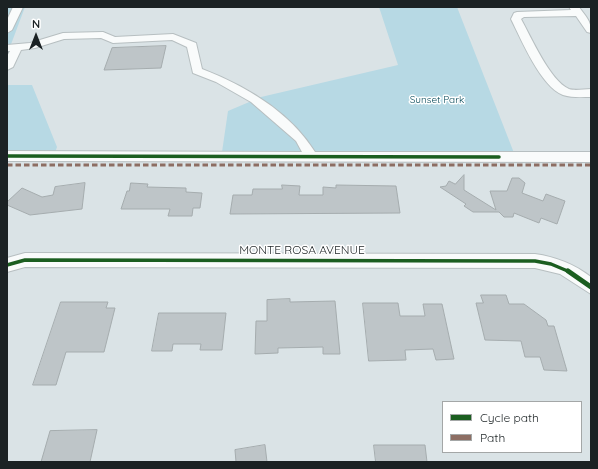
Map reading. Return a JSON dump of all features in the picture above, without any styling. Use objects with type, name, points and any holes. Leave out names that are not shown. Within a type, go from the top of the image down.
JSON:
[{"type":"street","points":[[7,30],[18,7]]},
{"type":"street","points":[[591,30],[577,10],[517,15],[516,19],[551,79],[559,89],[568,93],[591,93]]},
{"type":"street","points":[[7,68],[12,47],[31,46],[63,36],[103,35],[113,40],[173,37],[192,45],[197,71],[220,80],[255,99],[300,138],[312,157]]},
{"type":"street","points":[[7,156],[591,157]]},
{"type":"street","name":"MONTE ROSA AVENUE","points":[[7,265],[25,260],[535,261],[545,262],[565,268],[591,286]]},
{"type":"green space","points":[[7,7],[25,7],[7,55]]},
{"type":"green space","name":"Sunset Park","points":[[379,7],[457,7],[514,153],[222,152],[228,111],[261,97],[398,65]]},
{"type":"green space","points":[[7,85],[32,85],[57,147],[52,162],[7,162]]},
{"type":"building","points":[[166,46],[161,68],[104,70],[112,48]]},
{"type":"building","points":[[464,175],[464,190],[496,210],[490,191],[507,191],[512,178],[519,178],[525,183],[522,193],[543,201],[546,194],[565,201],[557,224],[541,218],[539,223],[514,213],[513,217],[504,217],[499,212],[473,212],[464,206],[466,204],[440,187],[446,186],[449,181],[455,184]]},
{"type":"building","points":[[85,183],[82,209],[30,215],[7,205],[7,202],[22,188],[42,197],[53,195],[55,187]]},
{"type":"building","points":[[131,183],[148,184],[147,187],[186,188],[186,192],[202,193],[200,208],[193,208],[192,216],[168,216],[170,209],[121,209]]},
{"type":"building","points":[[282,185],[300,186],[299,195],[323,195],[323,187],[336,188],[336,185],[396,186],[400,213],[230,214],[233,195],[252,195],[253,189],[282,189]]},
{"type":"building","points":[[481,295],[506,295],[509,304],[524,304],[546,320],[548,326],[554,326],[567,371],[544,370],[540,357],[525,357],[521,341],[485,340],[476,303],[483,303]]},
{"type":"building","points":[[290,299],[290,302],[335,301],[340,354],[323,354],[323,347],[278,348],[278,353],[255,354],[256,321],[267,321],[267,300]]},
{"type":"building","points":[[61,302],[108,302],[106,308],[115,308],[104,352],[66,352],[56,385],[33,385]]},
{"type":"building","points":[[363,303],[398,303],[400,316],[425,316],[423,304],[442,304],[454,359],[436,360],[433,349],[405,350],[406,360],[369,361]]},
{"type":"building","points":[[159,313],[226,313],[222,350],[200,350],[201,344],[173,344],[172,351],[152,351]]},
{"type":"building","points":[[97,430],[90,462],[41,462],[50,431]]},
{"type":"building","points":[[265,445],[267,462],[236,462],[235,450]]},
{"type":"building","points":[[374,445],[425,445],[427,462],[376,462]]},
{"type":"marked path","points":[[7,165],[591,165]]},
{"type":"cycle path","points":[[7,156],[499,157]]},
{"type":"cycle path","points":[[7,265],[25,260],[535,261],[551,264],[565,269],[579,277],[591,287]]}]
